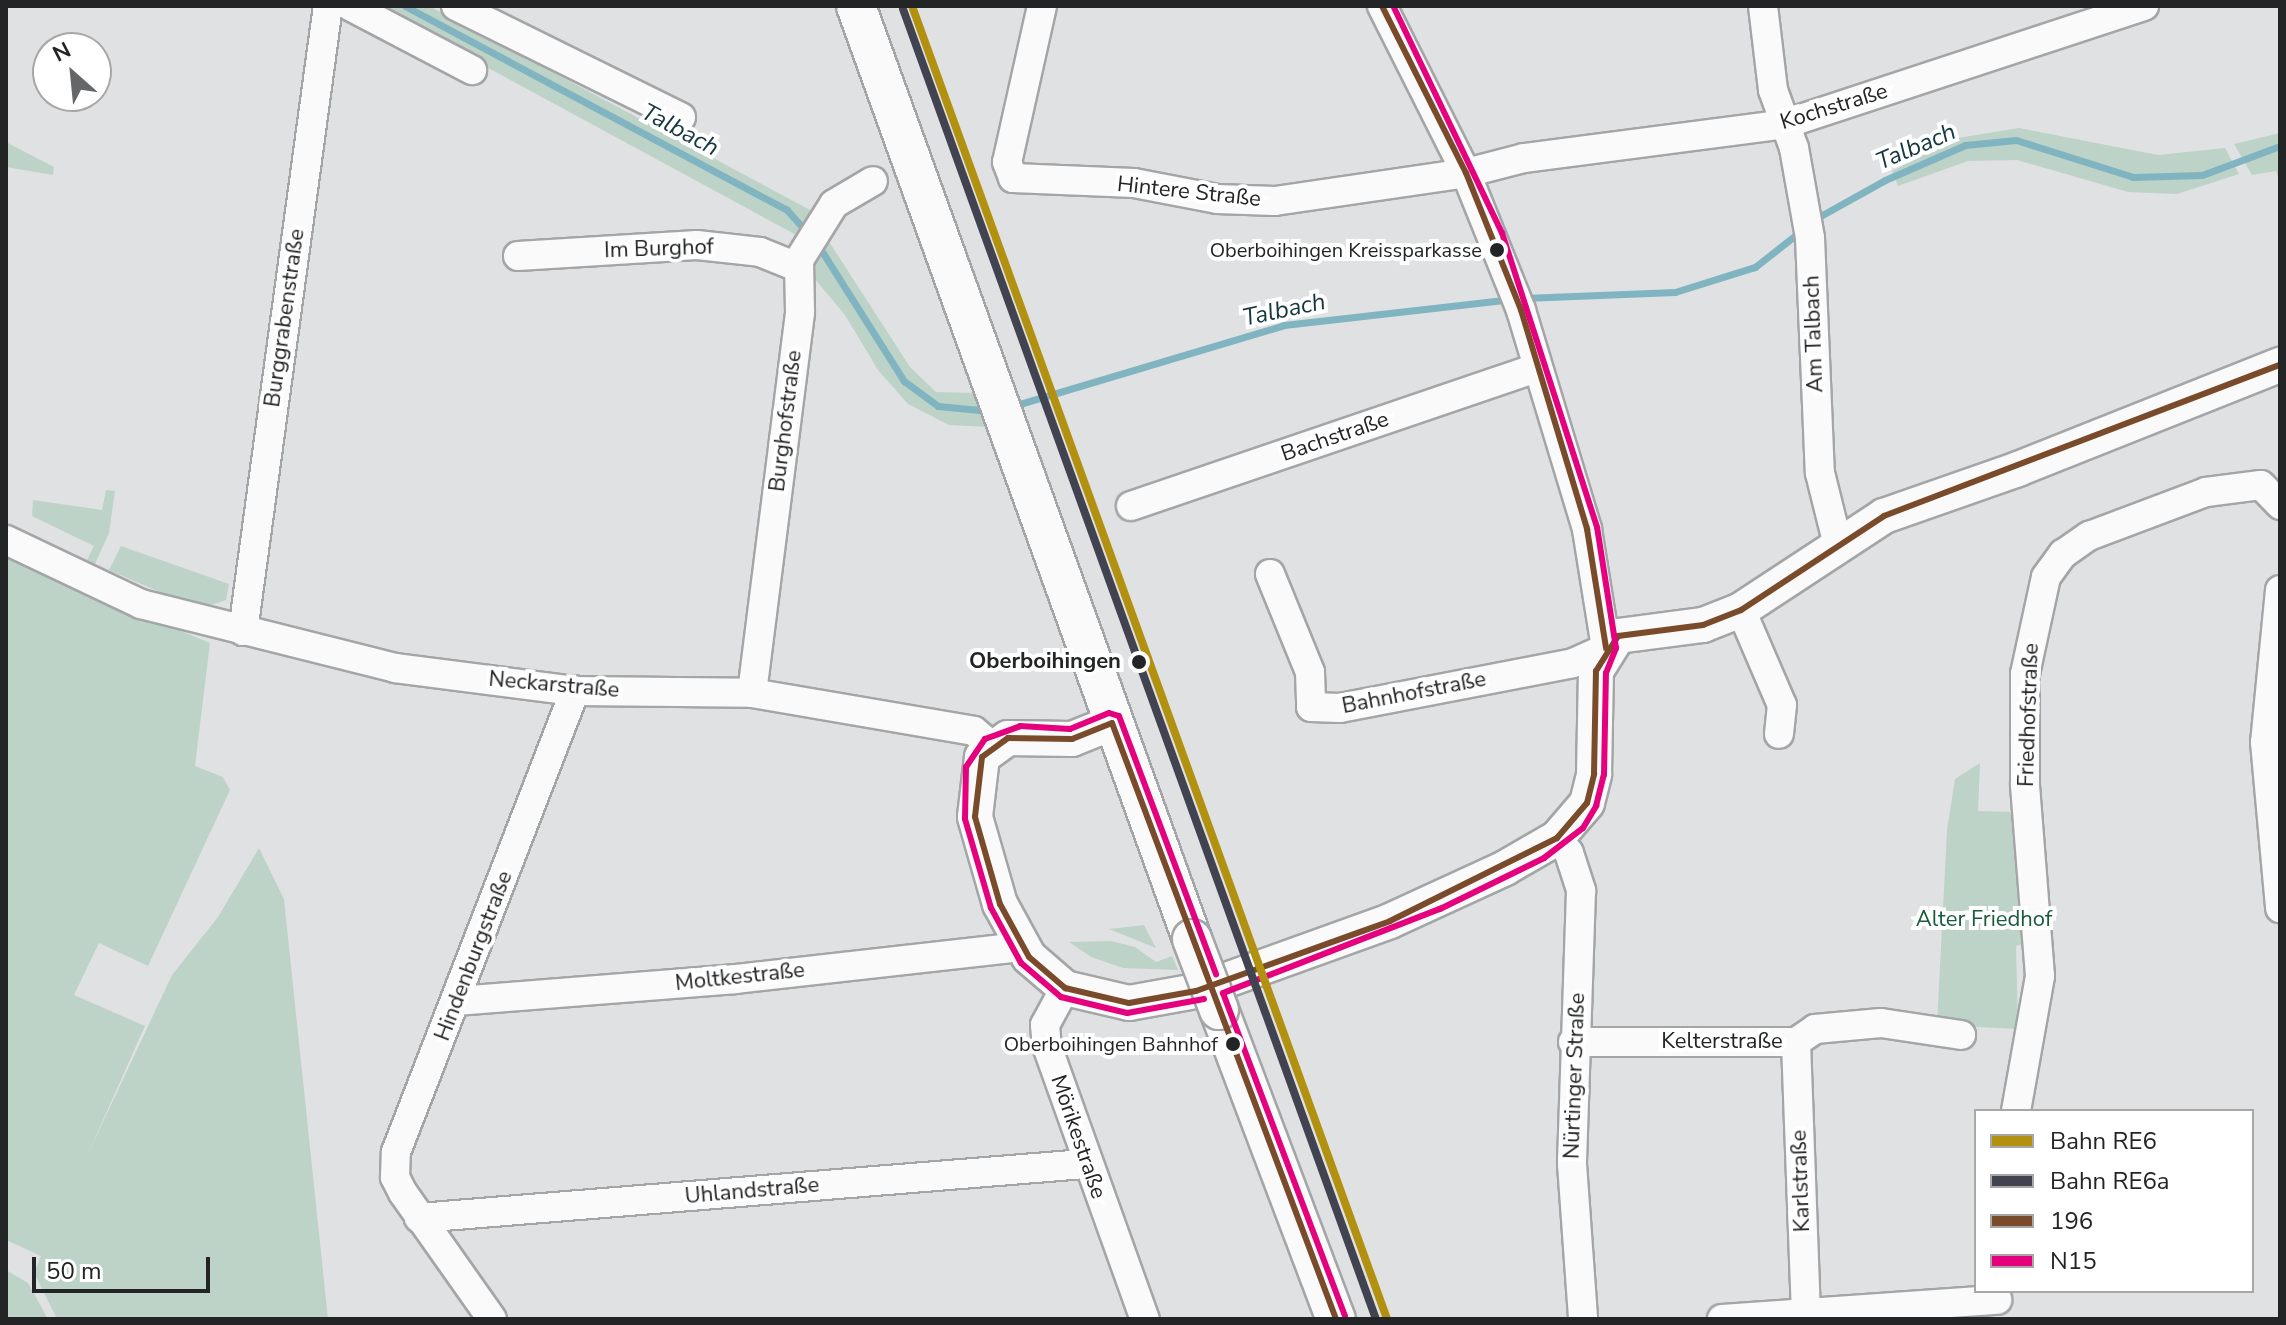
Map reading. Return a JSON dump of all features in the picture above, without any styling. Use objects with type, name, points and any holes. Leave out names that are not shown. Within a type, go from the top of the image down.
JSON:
[{"type":"main road","points":[[856,6],[1004,407],[1112,723],[1336,1319]]},
{"type":"street","name":"Burggrabenstraße","points":[[243,631],[328,6]]},
{"type":"street","points":[[350,6],[472,70]]},
{"type":"street","points":[[456,6],[681,117]]},
{"type":"street","name":"Hintere Straße","points":[[1042,6],[1008,172],[1021,181],[1134,183],[1217,199],[1275,201],[1466,173]]},
{"type":"street","points":[[1112,723],[1072,739],[1021,736],[992,746],[976,769],[975,817],[1000,904],[1022,947],[1065,988],[1129,1003],[1196,991],[1390,921],[1505,868],[1557,838],[1587,803],[1594,774],[1596,671],[1606,648],[1587,529],[1521,310],[1466,173],[1382,6]]},
{"type":"street","name":"Am Talbach","points":[[1763,6],[1773,90],[1785,124],[1808,224],[1820,473],[1838,545]]},
{"type":"street","name":"Kochstraße","points":[[1466,173],[1524,158],[1785,124],[2144,6]]},
{"type":"street","points":[[808,245],[840,198],[873,181]]},
{"type":"street","name":"Im Burghof","points":[[518,256],[697,245],[760,252],[808,245]]},
{"type":"street","name":"Burghofstraße","points":[[752,693],[808,245]]},
{"type":"street","points":[[1606,648],[1633,630],[1703,625],[1741,610],[1884,516],[2018,469],[2280,365]]},
{"type":"street","name":"Bachstraße","points":[[1131,506],[1537,368]]},
{"type":"street","name":"Friedhofstraße","points":[[2016,1109],[2040,976],[2025,784],[2025,674],[2046,577],[2063,554],[2089,536],[2206,492],[2261,485],[2278,500]]},
{"type":"street","name":"Neckarstraße","points":[[6,540],[141,604],[395,668],[575,691],[752,693],[974,731],[992,746]]},
{"type":"street","name":"Bahnhofstraße","points":[[1270,574],[1310,672],[1311,707],[1340,708],[1573,663],[1606,648]]},
{"type":"street","points":[[2280,590],[2274,681],[2265,742],[2280,908]]},
{"type":"street","points":[[1741,610],[1782,705],[1779,734]]},
{"type":"street","name":"Hindenburgstraße","points":[[492,1319],[419,1218],[395,1177],[396,1152],[575,691]]},
{"type":"street","name":"Nürtinger Straße","points":[[1557,838],[1569,853],[1581,891],[1573,1042],[1572,1164],[1583,1319]]},
{"type":"street","name":"Moltkestraße","points":[[457,1001],[735,979],[1022,947]]},
{"type":"street","name":"Mörikestraße","points":[[1065,988],[1045,1025],[1085,1164],[1145,1319]]},
{"type":"street","name":"Kelterstraße","points":[[1573,1042],[1796,1042],[1815,1029],[1881,1023],[1961,1035]]},
{"type":"street","name":"Karlstraße","points":[[1796,1042],[1806,1316]]},
{"type":"street","name":"Uhlandstraße","points":[[419,1218],[1085,1164]]},
{"type":"street","points":[[1722,1319],[1997,1303]]},
{"type":"green space","points":[[374,6],[429,6],[812,211],[798,236]]},
{"type":"green space","points":[[2019,128],[2158,155],[2225,148],[2239,174],[2177,194],[2128,192],[2017,160],[1968,161],[1898,186],[1892,171],[1958,138]]},
{"type":"green space","points":[[2280,133],[2280,182],[2276,171],[2252,175],[2234,144]]},
{"type":"green space","points":[[6,142],[54,167],[53,175],[6,167]]},
{"type":"green space","points":[[826,237],[910,367],[936,392],[977,393],[989,427],[949,425],[908,404],[878,370],[845,315],[814,278],[812,258]]},
{"type":"green space","points":[[106,490],[115,491],[109,533],[95,564],[87,560],[94,546],[32,516],[33,500],[102,510]]},
{"type":"green space","points":[[121,546],[229,584],[226,600],[208,606],[169,596],[109,570]]},
{"type":"green space","points":[[6,558],[210,643],[195,766],[223,777],[230,790],[148,966],[99,943],[74,995],[145,1026],[87,1156],[172,975],[218,917],[259,848],[284,899],[328,1319],[57,1319],[34,1273],[41,1256],[6,1240]]},
{"type":"green space","name":"Alter Friedhof","points":[[1980,763],[1978,811],[2017,812],[2029,942],[2016,946],[2018,1029],[1937,1025],[1947,830],[1955,779]]},
{"type":"green space","points":[[1144,925],[1156,948],[1109,929]]},
{"type":"green space","points":[[1111,941],[1135,947],[1156,962],[1172,956],[1178,970],[1123,968],[1091,957],[1069,942]]},
{"type":"green space","points":[[6,1270],[28,1283],[48,1319],[6,1319]]},
{"type":"waterway","name":"Talbach","points":[[405,6],[787,210],[808,233]]},
{"type":"waterway","name":"Talbach","points":[[1815,219],[1885,180],[1965,145],[2016,140],[2133,177],[2202,175],[2280,146]]},
{"type":"waterway","name":"Talbach","points":[[1524,298],[1675,292],[1755,267],[1802,230]]},
{"type":"waterway","name":"Talbach","points":[[816,242],[904,381],[938,406],[990,411]]},
{"type":"waterway","name":"Talbach","points":[[1013,406],[1284,325],[1511,299]]},
{"type":"rail line","name":"RE6","points":[[912,6],[1387,1319]]},
{"type":"rail line","name":"RE6a","points":[[903,9],[1376,1319]]},
{"type":"transit line","name":"196","points":[[1382,6],[1466,173],[1521,310],[1587,529],[1606,648]]},
{"type":"transit line","name":"N15","points":[[1345,1316],[1223,993],[1440,909],[1544,858],[1583,828],[1596,806],[1604,775],[1606,673],[1616,648],[1597,527],[1502,233],[1393,6]]},
{"type":"transit line","name":"196","points":[[1112,723],[1072,739],[1008,738],[982,757],[975,817],[1000,904],[1029,957],[1065,988],[1129,1003],[1196,991],[1390,921],[1557,838],[1587,803],[1594,774],[1596,671],[1618,636],[1703,625],[1741,610],[1884,516],[2280,365]]},
{"type":"transit line","name":"N15","points":[[1204,999],[1127,1013],[1061,997],[1021,963],[991,908],[965,819],[966,767],[985,739],[1020,726],[1070,729],[1109,713],[1119,716],[1216,974]]},
{"type":"transit line","name":"196","points":[[1112,723],[1336,1319]]},
{"type":"place","name":"Oberboihingen Kreissparkasse","points":[[1497,250]]},
{"type":"place","name":"Oberboihingen","points":[[1139,662]]},
{"type":"place","name":"Oberboihingen Bahnhof","points":[[1233,1044]]}]
